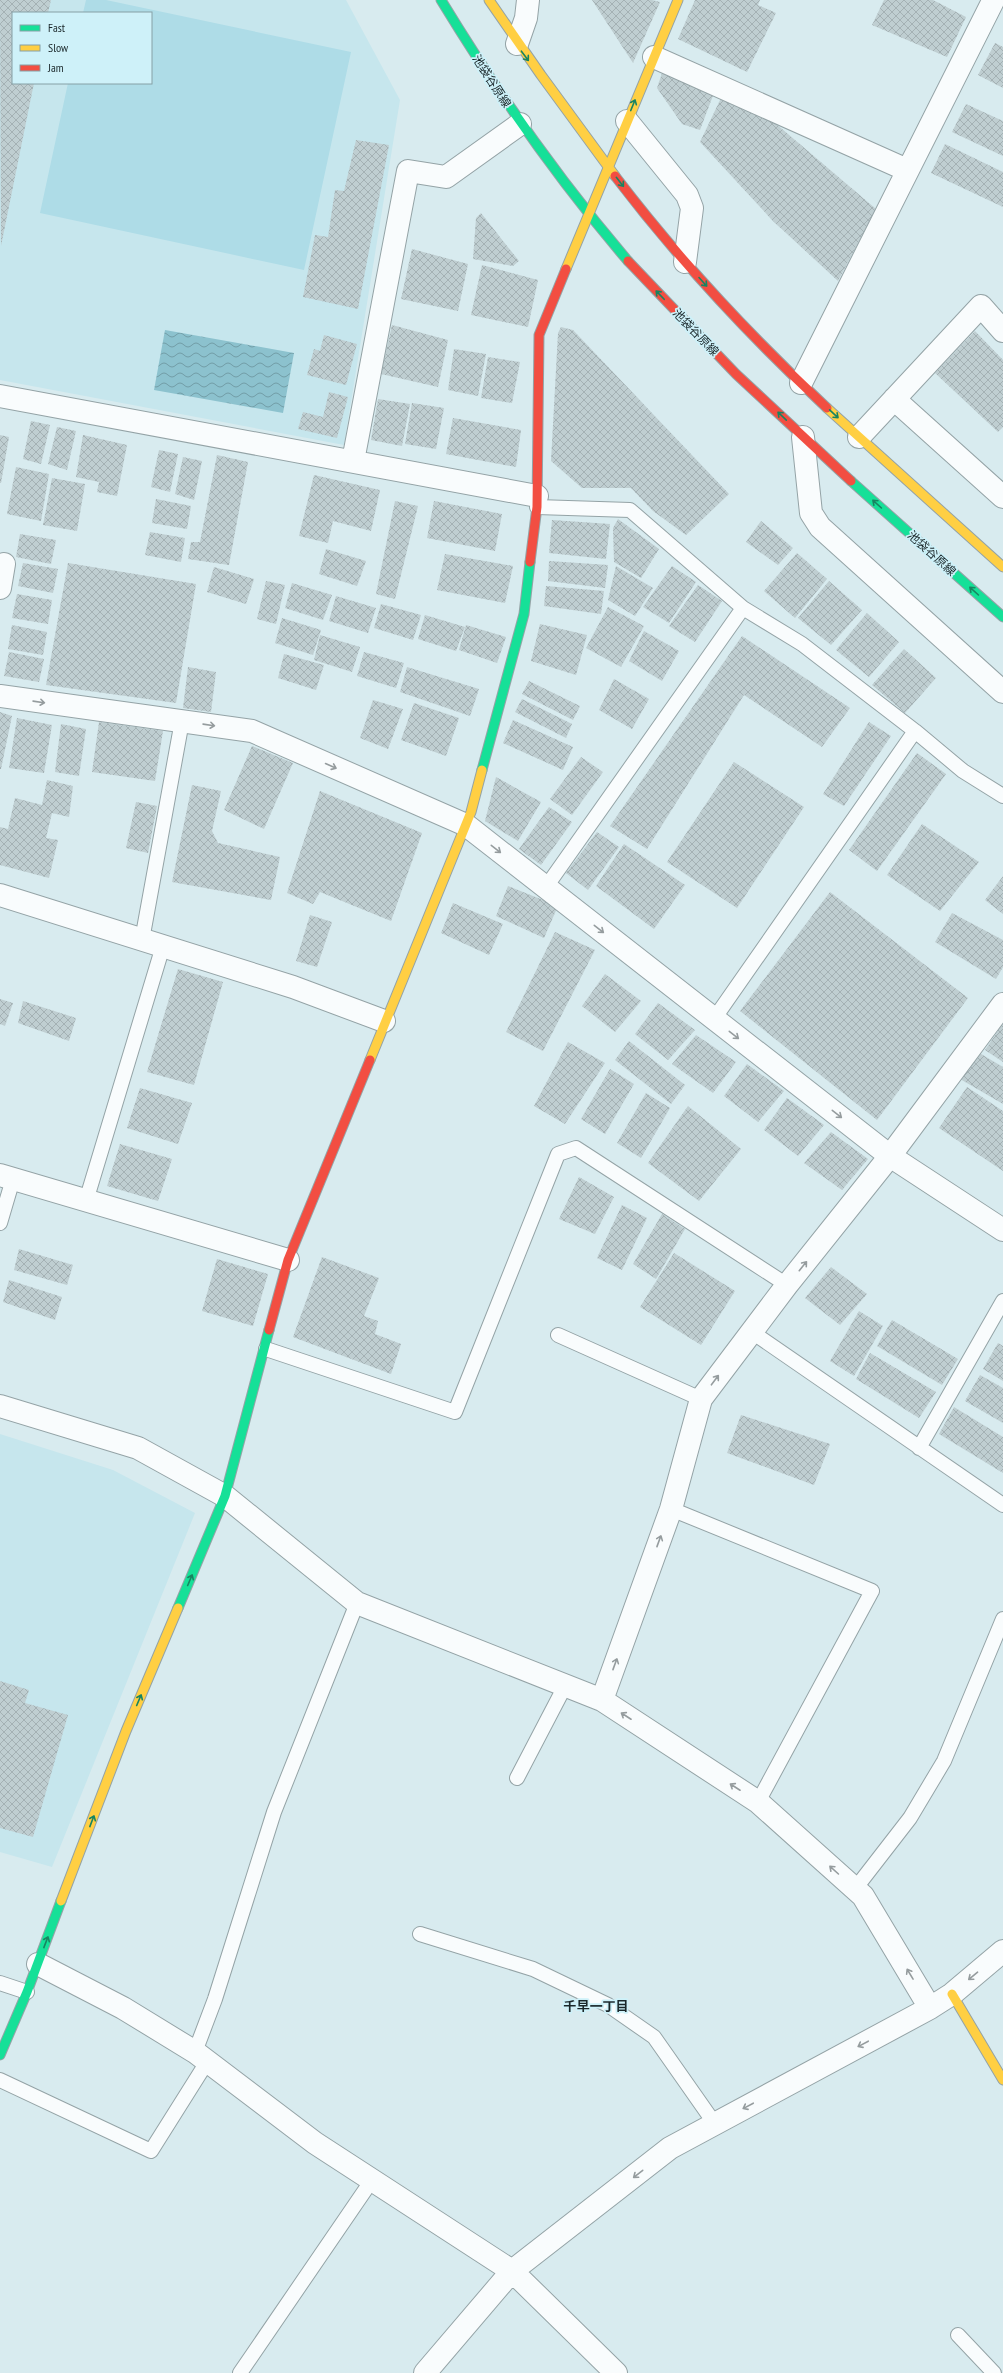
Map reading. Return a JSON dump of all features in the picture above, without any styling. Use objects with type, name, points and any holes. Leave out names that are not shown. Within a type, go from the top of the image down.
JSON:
[{"type":"street","name":"池袋谷原線","points":[[441,0],[520,124],[588,214],[626,258],[713,350],[803,438],[1003,618]]},
{"type":"street","points":[[489,0],[517,44],[608,167],[685,262],[761,344],[859,437],[1003,567]]},
{"type":"street","points":[[517,44],[526,18],[528,0]]},
{"type":"street","points":[[0,2055],[38,1964],[126,1731],[225,1496],[266,1349],[288,1260],[384,1021],[466,825],[524,614],[537,502],[539,335],[678,0]]},
{"type":"street","points":[[802,383],[907,170],[996,2]]},
{"type":"street","points":[[654,58],[907,170]]},
{"type":"street","points":[[627,121],[687,195],[690,202],[692,208],[685,262]]},
{"type":"street","points":[[353,461],[408,171],[446,177],[520,124]]},
{"type":"street","points":[[859,437],[981,306],[1003,331]]},
{"type":"street","points":[[0,396],[353,461],[537,502]]},
{"type":"street","points":[[894,399],[1003,497]]},
{"type":"street","points":[[803,438],[811,513],[820,528],[1003,692]]},
{"type":"street","points":[[0,588],[4,564]]},
{"type":"street","points":[[0,696],[252,731],[466,825],[890,1156],[1003,1230]]},
{"type":"street","points":[[0,895],[293,987],[384,1021]]},
{"type":"street","points":[[602,1700],[671,1509],[701,1399],[787,1285],[890,1156],[1003,1004]]},
{"type":"street","points":[[7,1177],[288,1260]]},
{"type":"street","points":[[0,1406],[138,1448],[225,1496],[358,1603],[602,1700],[758,1802],[863,1896],[930,2008]]},
{"type":"street","points":[[425,2373],[512,2271],[670,2148],[930,2008],[952,1994],[1003,1951]]},
{"type":"street","points":[[38,1964],[123,2008],[200,2057],[315,2142],[512,2271],[616,2373]]},
{"type":"street","points":[[952,1994],[1003,2080]]},
{"type":"lane","points":[[537,502],[630,510],[743,608],[802,644],[915,731],[963,771],[1003,796]]},
{"type":"lane","points":[[546,888],[743,608]]},
{"type":"lane","points":[[142,940],[182,721]]},
{"type":"lane","points":[[714,1019],[915,731]]},
{"type":"lane","points":[[86,1201],[163,946]]},
{"type":"lane","points":[[266,1349],[455,1412],[558,1154],[576,1148],[787,1285]]},
{"type":"lane","points":[[0,1223],[7,1177]]},
{"type":"lane","points":[[919,1448],[1003,1301]]},
{"type":"lane","points":[[752,1332],[1003,1505]]},
{"type":"lane","points":[[558,1335],[701,1399]]},
{"type":"lane","points":[[671,1509],[872,1590],[758,1802]]},
{"type":"lane","points":[[0,2080],[151,2151],[200,2057],[215,1998],[274,1812],[358,1603]]},
{"type":"lane","points":[[855,1889],[910,1818],[944,1761],[1003,1619]]},
{"type":"lane","points":[[517,1778],[565,1686]]},
{"type":"lane","points":[[420,1934],[533,1970],[608,2005],[654,2038],[715,2124]]},
{"type":"lane","points":[[0,1983],[27,1992]]},
{"type":"lane","points":[[240,2373],[372,2180]]},
{"type":"lane","points":[[958,2335],[994,2373]]},
{"type":"shaded area","points":[[0,0],[346,0],[400,100],[344,445],[0,380]]},
{"type":"shaded area","points":[[86,0],[106,0],[351,52],[304,270],[40,213],[68,84],[152,84],[152,12],[83,12]]},
{"type":"shaded area","points":[[0,1434],[113,1470],[195,1513],[52,1867],[0,1852]]},
{"type":"water","points":[[165,330],[294,353],[283,413],[154,390]]},
{"type":"building","points":[[0,0],[51,0],[48,12],[12,12],[12,84],[34,84],[1,246]]},
{"type":"building","points":[[592,0],[652,0],[660,2],[633,63]]},
{"type":"building","points":[[695,0],[760,0],[758,5],[776,13],[747,72],[678,39]]},
{"type":"building","points":[[884,0],[933,0],[966,17],[947,57],[872,25]]},
{"type":"building","points":[[995,43],[1003,47],[1003,88],[978,75]]},
{"type":"building","points":[[668,71],[714,93],[700,130],[682,124],[657,88],[662,73]]},
{"type":"building","points":[[721,98],[768,117],[876,209],[838,281],[773,221],[700,142]]},
{"type":"building","points":[[966,104],[1003,121],[1003,156],[952,132]]},
{"type":"building","points":[[356,140],[389,145],[358,309],[303,297],[315,235],[328,237],[335,190],[344,191]]},
{"type":"building","points":[[945,144],[1003,172],[1003,207],[931,173]]},
{"type":"building","points":[[481,213],[519,261],[513,266],[473,259],[476,218]]},
{"type":"building","points":[[412,249],[468,264],[458,311],[401,299]]},
{"type":"building","points":[[482,265],[538,280],[528,327],[471,315]]},
{"type":"building","points":[[392,325],[448,340],[438,387],[381,374]]},
{"type":"building","points":[[561,327],[573,330],[729,494],[686,535],[653,511],[631,488],[582,488],[551,461],[558,333]]},
{"type":"building","points":[[975,331],[1003,360],[1003,427],[998,432],[935,373]]},
{"type":"building","points":[[324,335],[357,344],[346,385],[307,375],[314,349],[320,351]]},
{"type":"building","points":[[454,349],[486,354],[478,396],[448,390]]},
{"type":"building","points":[[488,357],[520,362],[512,403],[481,398]]},
{"type":"building","points":[[329,392],[348,397],[337,438],[298,429],[303,412],[323,417]]},
{"type":"building","points":[[378,399],[410,404],[402,446],[371,440]]},
{"type":"building","points":[[412,403],[444,408],[436,449],[405,444]]},
{"type":"building","points":[[453,418],[521,430],[516,467],[446,454]]},
{"type":"building","points":[[31,421],[50,425],[41,464],[23,459]]},
{"type":"building","points":[[57,427],[76,431],[67,470],[48,464]]},
{"type":"building","points":[[0,435],[9,437],[1,483],[0,483]]},
{"type":"building","points":[[83,435],[127,445],[117,496],[97,492],[99,482],[76,477]]},
{"type":"building","points":[[159,450],[178,454],[170,492],[151,487]]},
{"type":"building","points":[[217,455],[248,462],[229,565],[188,559],[191,542],[200,542]]},
{"type":"building","points":[[183,457],[202,461],[194,500],[175,494]]},
{"type":"building","points":[[16,467],[49,474],[41,521],[7,514]]},
{"type":"building","points":[[314,475],[380,490],[371,531],[333,521],[328,543],[299,536]]},
{"type":"building","points":[[52,478],[85,484],[77,531],[43,525]]},
{"type":"building","points":[[156,499],[191,506],[187,529],[152,523]]},
{"type":"building","points":[[395,501],[418,506],[395,599],[376,594]]},
{"type":"building","points":[[434,501],[502,514],[495,551],[427,538]]},
{"type":"building","points":[[618,519],[659,549],[641,578],[614,562],[613,528]]},
{"type":"building","points":[[552,520],[610,524],[606,559],[549,553]]},
{"type":"building","points":[[761,521],[793,548],[778,565],[746,542]]},
{"type":"building","points":[[150,532],[185,538],[181,562],[145,555]]},
{"type":"building","points":[[20,534],[56,540],[51,564],[16,557]]},
{"type":"building","points":[[326,549],[366,561],[357,586],[319,574]]},
{"type":"building","points":[[797,553],[827,579],[795,618],[764,591]]},
{"type":"building","points":[[445,554],[513,566],[505,603],[437,590]]},
{"type":"building","points":[[549,561],[608,565],[605,588],[548,581]]},
{"type":"building","points":[[23,563],[58,569],[53,593],[18,586]]},
{"type":"building","points":[[68,563],[196,584],[176,703],[46,685]]},
{"type":"building","points":[[616,566],[653,588],[635,616],[608,600]]},
{"type":"building","points":[[672,566],[696,582],[669,623],[643,607]]},
{"type":"building","points":[[214,567],[254,579],[246,604],[207,592]]},
{"type":"building","points":[[266,581],[285,585],[276,624],[257,619]]},
{"type":"building","points":[[829,581],[862,610],[831,645],[798,618]]},
{"type":"building","points":[[292,583],[332,595],[323,620],[285,608]]},
{"type":"building","points":[[698,585],[722,601],[695,642],[669,626]]},
{"type":"building","points":[[546,586],[604,591],[601,614],[544,606]]},
{"type":"building","points":[[17,594],[52,600],[48,624],[12,618]]},
{"type":"building","points":[[336,596],[376,608],[368,633],[329,621]]},
{"type":"building","points":[[381,604],[421,615],[413,640],[374,628]]},
{"type":"building","points":[[608,607],[644,626],[621,667],[586,648]]},
{"type":"building","points":[[867,613],[899,642],[869,677],[836,650]]},
{"type":"building","points":[[425,615],[465,627],[456,651],[418,639]]},
{"type":"building","points":[[282,618],[321,630],[313,655],[275,643]]},
{"type":"building","points":[[540,624],[587,635],[576,675],[531,661]]},
{"type":"building","points":[[12,625],[47,632],[43,655],[8,649]]},
{"type":"building","points":[[466,625],[506,637],[497,663],[459,650]]},
{"type":"building","points":[[644,631],[679,651],[662,681],[629,661]]},
{"type":"building","points":[[320,635],[360,647],[352,672],[314,660]]},
{"type":"building","points":[[742,636],[850,708],[822,747],[744,695],[647,849],[610,826]]},
{"type":"building","points":[[904,649],[936,678],[905,713],[872,685]]},
{"type":"building","points":[[9,652],[44,659],[39,682],[4,676]]},
{"type":"building","points":[[364,652],[404,663],[396,688],[357,676]]},
{"type":"building","points":[[284,654],[324,665],[316,690],[278,678]]},
{"type":"building","points":[[188,667],[216,672],[211,712],[183,708]]},
{"type":"building","points":[[407,667],[479,689],[470,716],[400,692]]},
{"type":"building","points":[[614,679],[649,699],[632,729],[599,710]]},
{"type":"building","points":[[529,681],[580,706],[573,720],[522,694]]},
{"type":"building","points":[[522,699],[572,724],[566,738],[515,712]]},
{"type":"building","points":[[373,700],[403,709],[388,749],[360,738]]},
{"type":"building","points":[[414,703],[459,718],[446,756],[401,740]]},
{"type":"building","points":[[0,712],[12,716],[1,769],[0,769]]},
{"type":"building","points":[[17,718],[52,725],[44,773],[9,768]]},
{"type":"building","points":[[513,720],[573,747],[563,770],[503,743]]},
{"type":"building","points":[[99,722],[163,731],[155,781],[92,772]]},
{"type":"building","points":[[869,722],[891,736],[844,806],[823,794]]},
{"type":"building","points":[[61,724],[86,729],[79,776],[55,772]]},
{"type":"building","points":[[252,746],[293,763],[264,829],[224,810]]},
{"type":"building","points":[[917,753],[946,774],[877,871],[849,850]]},
{"type":"building","points":[[581,757],[603,772],[572,815],[550,799]]},
{"type":"building","points":[[734,762],[804,807],[737,908],[667,862]]},
{"type":"building","points":[[496,777],[541,802],[518,841],[485,821]]},
{"type":"building","points":[[47,780],[73,786],[69,817],[52,813],[46,838],[58,840],[49,878],[0,865],[0,827],[8,829],[15,798],[42,805]]},
{"type":"building","points":[[192,785],[221,791],[212,831],[218,843],[280,857],[271,900],[172,882]]},
{"type":"building","points":[[320,791],[422,833],[391,921],[320,892],[313,904],[287,893]]},
{"type":"building","points":[[136,802],[157,806],[148,853],[126,848]]},
{"type":"building","points":[[549,807],[572,822],[541,865],[519,849]]},
{"type":"building","points":[[922,824],[979,862],[940,911],[887,875]]},
{"type":"building","points":[[597,832],[619,847],[588,890],[566,873]]},
{"type":"building","points":[[624,844],[685,885],[654,929],[596,886]]},
{"type":"building","points":[[1003,876],[1003,914],[985,900]]},
{"type":"building","points":[[508,886],[558,906],[544,938],[496,916]]},
{"type":"building","points":[[830,892],[968,998],[877,1120],[740,1011]]},
{"type":"building","points":[[453,903],[503,924],[489,955],[441,933]]},
{"type":"building","points":[[952,913],[1003,940],[1003,967],[996,979],[935,942]]},
{"type":"building","points":[[310,915],[332,922],[317,967],[296,961]]},
{"type":"building","points":[[555,932],[595,950],[543,1051],[506,1032]]},
{"type":"building","points":[[178,969],[223,982],[194,1085],[147,1072]]},
{"type":"building","points":[[605,974],[641,1001],[615,1032],[582,1006]]},
{"type":"building","points":[[0,999],[13,1003],[5,1026],[0,1024]]},
{"type":"building","points":[[23,1001],[76,1018],[69,1041],[18,1023]]},
{"type":"building","points":[[658,1003],[695,1030],[668,1060],[635,1034]]},
{"type":"building","points":[[1003,1020],[1003,1062],[985,1050],[998,1031],[993,1027]]},
{"type":"building","points":[[696,1035],[736,1062],[713,1093],[672,1064]]},
{"type":"building","points":[[629,1041],[685,1085],[671,1104],[615,1060]]},
{"type":"building","points":[[568,1042],[605,1063],[565,1124],[534,1106]]},
{"type":"building","points":[[976,1051],[1003,1067],[1003,1104],[960,1079]]},
{"type":"building","points":[[747,1064],[784,1091],[758,1122],[724,1096]]},
{"type":"building","points":[[610,1069],[634,1084],[605,1134],[581,1119]]},
{"type":"building","points":[[967,1087],[1003,1111],[1003,1171],[939,1128]]},
{"type":"building","points":[[140,1088],[192,1103],[178,1144],[127,1128]]},
{"type":"building","points":[[646,1093],[670,1108],[641,1158],[617,1143]]},
{"type":"building","points":[[787,1098],[824,1125],[798,1156],[764,1130]]},
{"type":"building","points":[[688,1106],[741,1149],[699,1201],[648,1163]]},
{"type":"building","points":[[831,1132],[868,1159],[842,1190],[804,1163]]},
{"type":"building","points":[[120,1144],[172,1159],[158,1201],[107,1186]]},
{"type":"building","points":[[579,1177],[614,1197],[595,1234],[559,1219]]},
{"type":"building","points":[[622,1205],[647,1218],[622,1270],[597,1258]]},
{"type":"building","points":[[662,1214],[685,1229],[656,1279],[633,1264]]},
{"type":"building","points":[[19,1249],[73,1265],[67,1285],[14,1270]]},
{"type":"building","points":[[674,1253],[735,1291],[701,1345],[640,1307]]},
{"type":"building","points":[[322,1257],[379,1278],[364,1316],[378,1321],[375,1334],[401,1344],[391,1374],[293,1337]]},
{"type":"building","points":[[217,1259],[268,1274],[253,1326],[202,1311]]},
{"type":"building","points":[[831,1267],[867,1294],[840,1325],[805,1298]]},
{"type":"building","points":[[9,1280],[62,1297],[55,1320],[3,1302]]},
{"type":"building","points":[[859,1311],[883,1326],[854,1376],[830,1361]]},
{"type":"building","points":[[892,1320],[958,1359],[942,1385],[877,1346]]},
{"type":"building","points":[[998,1343],[1003,1346],[1003,1381],[983,1369]]},
{"type":"building","points":[[870,1353],[936,1392],[919,1418],[856,1379]]},
{"type":"building","points":[[980,1375],[1003,1388],[1003,1423],[965,1401]]},
{"type":"building","points":[[954,1407],[1003,1437],[1003,1473],[939,1434]]},
{"type":"building","points":[[741,1415],[830,1444],[814,1485],[727,1453]]},
{"type":"building","points":[[0,1681],[29,1690],[25,1703],[68,1715],[33,1837],[0,1828]]},
{"type":"traffic: fast","points":[[441,0],[484,68],[529,134],[577,199],[628,261]]},
{"type":"traffic: fast","points":[[851,481],[1003,617]]},
{"type":"traffic: fast","points":[[482,770],[524,614],[530,562]]},
{"type":"traffic: fast","points":[[178,1608],[225,1496],[269,1330]]},
{"type":"traffic: fast","points":[[0,2055],[27,1992],[61,1901]]},
{"type":"traffic: slow","points":[[489,0],[541,75],[615,176]]},
{"type":"traffic: slow","points":[[566,269],[678,0]]},
{"type":"traffic: slow","points":[[827,408],[1003,567]]},
{"type":"traffic: slow","points":[[370,1060],[471,812],[482,770]]},
{"type":"traffic: slow","points":[[61,1901],[126,1731],[178,1608]]},
{"type":"traffic: slow","points":[[952,1994],[1003,2080]]},
{"type":"traffic: jam","points":[[615,176],[664,238],[716,296],[770,353],[827,408]]},
{"type":"traffic: jam","points":[[628,261],[736,374],[851,481]]},
{"type":"traffic: jam","points":[[530,562],[537,507],[539,335],[566,269]]},
{"type":"traffic: jam","points":[[269,1330],[288,1260],[370,1060]]},
{"type":"district","name":"千早一丁目","points":[[596,2006]]}]
